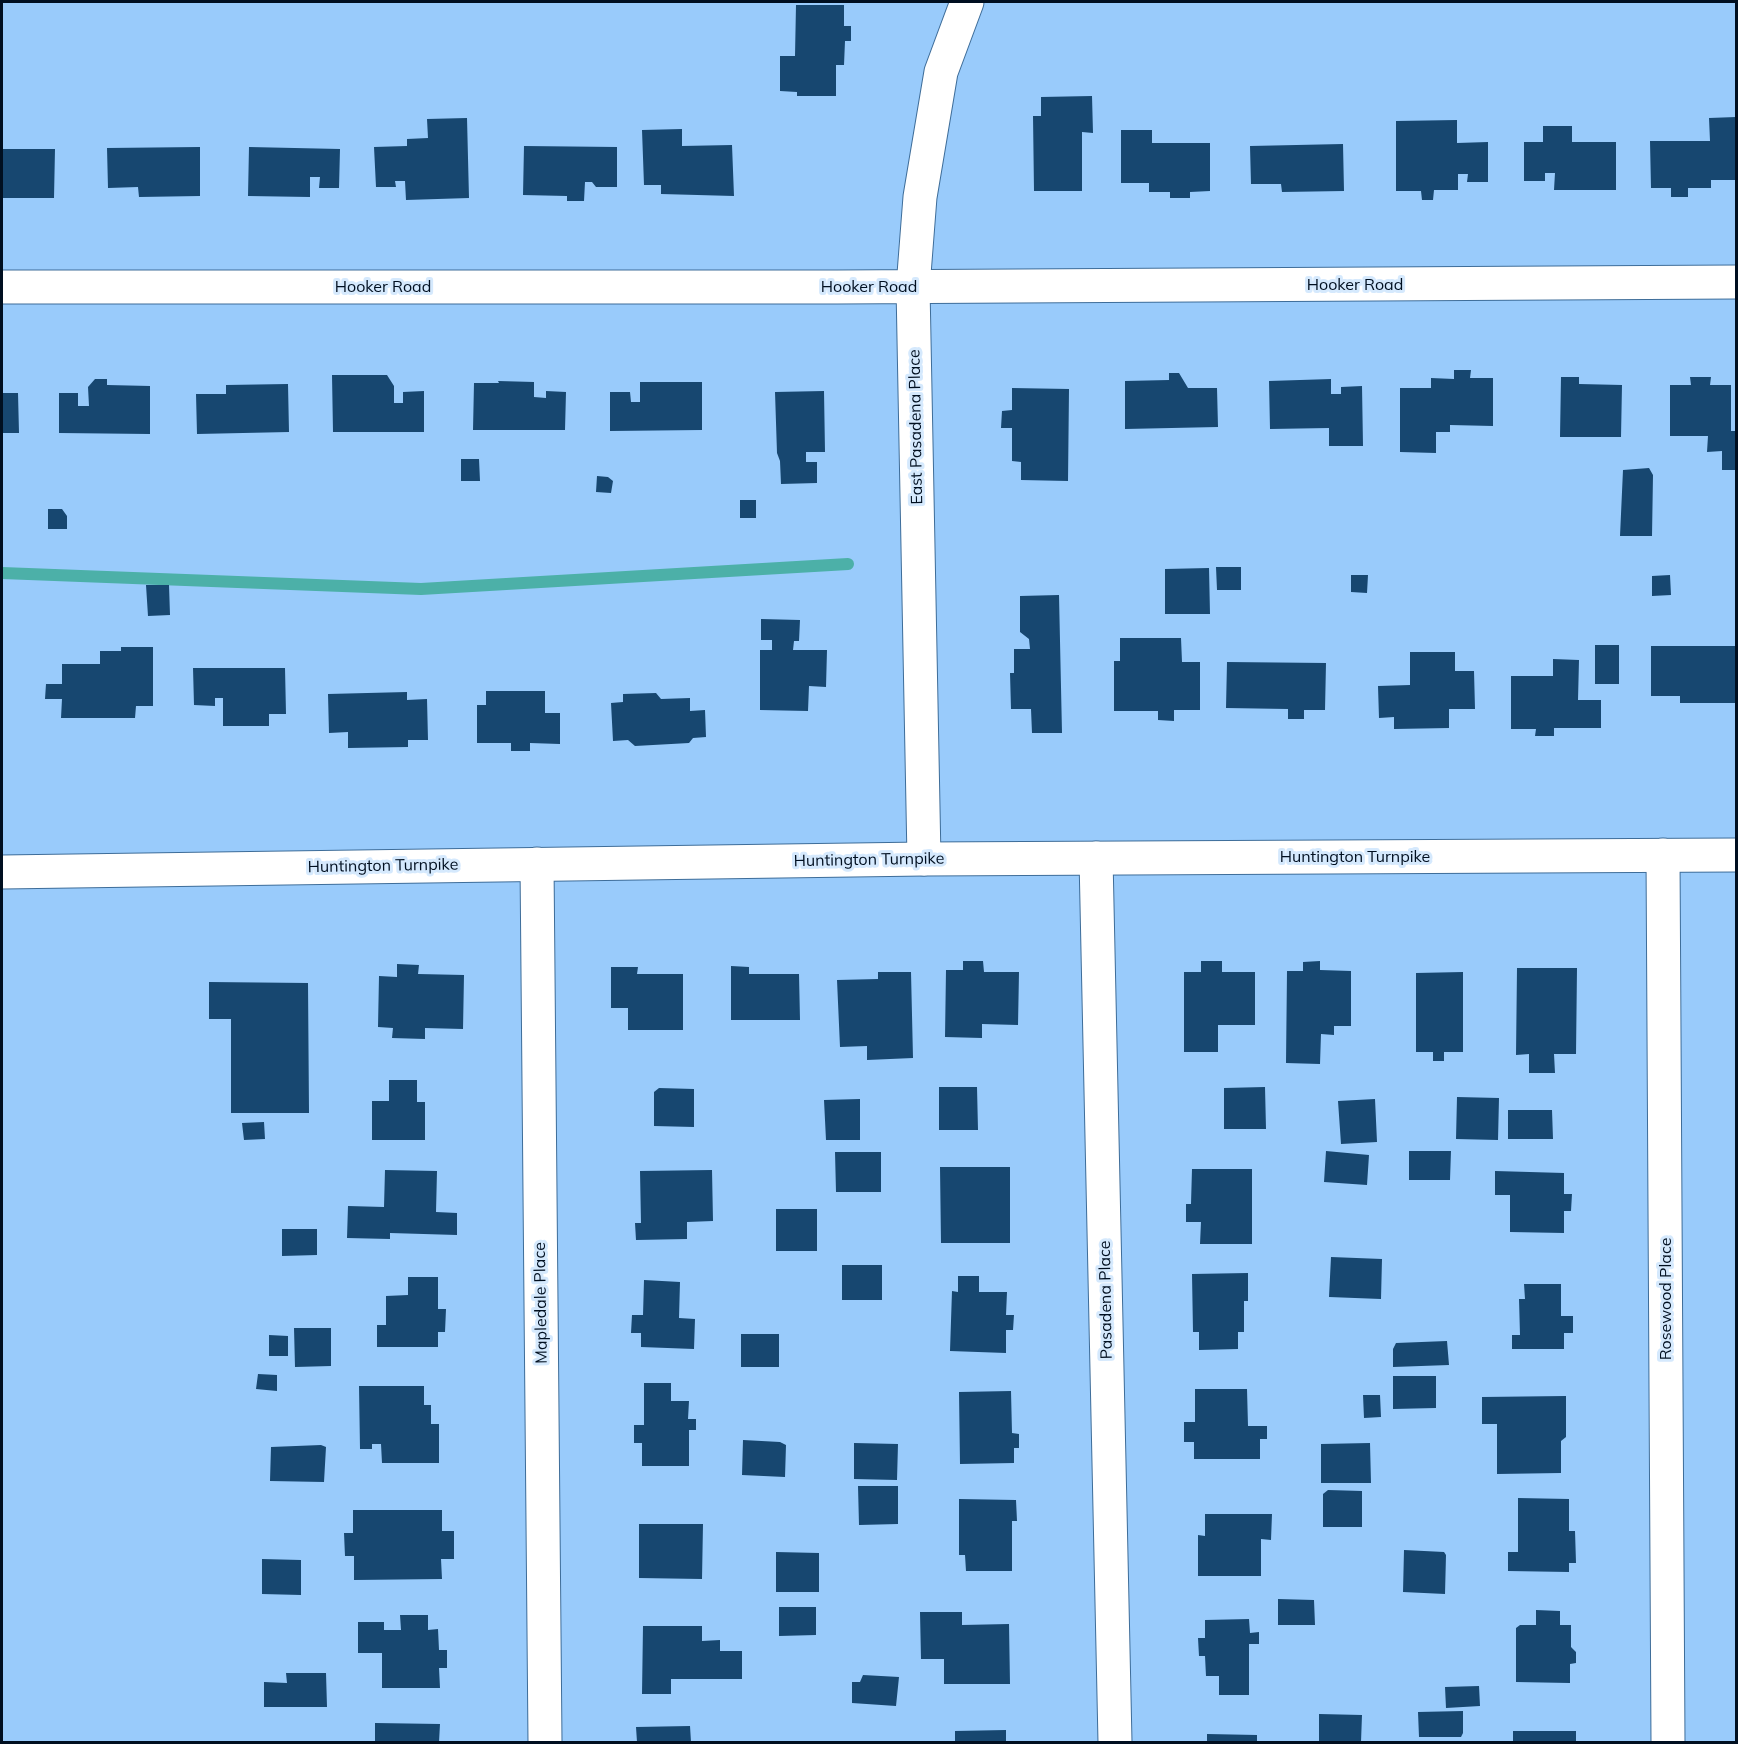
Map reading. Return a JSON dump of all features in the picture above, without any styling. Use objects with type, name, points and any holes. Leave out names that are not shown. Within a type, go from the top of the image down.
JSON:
[{"type":"street","name":"East Pasadena Place","points":[[924,859],[913,287],[920,197],[941,72],[967,2]]},
{"type":"street","name":"Hooker Road","points":[[2,288],[913,287],[1737,282]]},
{"type":"street","name":"Rosewood Place","points":[[1663,855],[1668,1743]]},
{"type":"street","name":"Huntington Turnpike","points":[[2,872],[924,859],[1737,855]]},
{"type":"street","name":"Pasadena Place","points":[[1096,858],[1115,1743]]},
{"type":"street","name":"Mapledale Place","points":[[537,864],[545,1743]]},
{"type":"building","points":[[796,5],[844,5],[844,26],[851,26],[851,41],[845,41],[844,65],[836,65],[836,96],[797,96],[797,92],[780,91],[780,56],[795,56]]},
{"type":"building","points":[[1092,96],[1093,133],[1082,132],[1082,191],[1034,191],[1033,116],[1041,116],[1041,97]]},
{"type":"building","points":[[1736,117],[1736,180],[1711,180],[1711,188],[1688,188],[1688,197],[1671,197],[1671,188],[1651,188],[1650,141],[1710,141],[1709,118]]},
{"type":"building","points":[[467,118],[469,198],[406,200],[405,181],[395,181],[396,187],[376,187],[374,147],[407,146],[407,139],[428,138],[427,119]]},
{"type":"building","points":[[1457,120],[1457,143],[1488,142],[1488,182],[1467,182],[1468,174],[1458,174],[1458,190],[1434,190],[1433,200],[1422,200],[1421,191],[1396,191],[1396,121]]},
{"type":"building","points":[[1543,126],[1572,126],[1572,142],[1616,142],[1616,190],[1554,190],[1555,173],[1545,173],[1545,181],[1524,181],[1524,142],[1543,142]]},
{"type":"building","points":[[682,129],[682,146],[732,145],[734,196],[661,194],[661,185],[644,185],[642,130]]},
{"type":"building","points":[[1121,130],[1152,130],[1152,143],[1210,143],[1210,191],[1190,192],[1190,198],[1170,198],[1170,192],[1149,192],[1149,183],[1121,183]]},
{"type":"building","points":[[1343,144],[1344,191],[1282,192],[1281,184],[1251,184],[1250,146]]},
{"type":"building","points":[[524,146],[617,147],[617,187],[596,187],[592,182],[585,182],[584,201],[567,201],[567,196],[523,195]]},
{"type":"building","points":[[200,147],[200,196],[139,197],[138,187],[108,188],[107,148]]},
{"type":"building","points":[[249,147],[340,149],[339,188],[319,188],[320,177],[310,177],[310,197],[248,196]]},
{"type":"building","points":[[2,149],[55,149],[54,198],[2,198]]},
{"type":"building","points":[[1454,370],[1471,370],[1470,378],[1493,378],[1493,426],[1450,425],[1450,432],[1436,432],[1436,453],[1400,452],[1400,388],[1431,388],[1431,378],[1454,379]]},
{"type":"building","points":[[1169,373],[1179,373],[1188,388],[1217,388],[1218,427],[1125,429],[1125,381],[1169,380]]},
{"type":"building","points":[[332,375],[387,375],[394,386],[394,403],[403,403],[403,392],[424,391],[424,432],[333,432]]},
{"type":"building","points":[[1561,377],[1579,377],[1579,384],[1622,385],[1621,437],[1560,437]]},
{"type":"building","points":[[1690,377],[1711,377],[1710,385],[1731,385],[1731,431],[1736,431],[1736,470],[1722,470],[1722,451],[1707,452],[1708,436],[1670,436],[1670,385],[1691,385]]},
{"type":"building","points":[[95,379],[107,379],[107,385],[150,386],[150,434],[59,433],[59,393],[78,393],[78,406],[89,406],[88,387]]},
{"type":"building","points":[[1331,379],[1331,394],[1341,394],[1341,387],[1362,386],[1363,446],[1329,446],[1329,428],[1270,429],[1269,381]]},
{"type":"building","points":[[498,381],[534,382],[534,397],[546,398],[546,391],[566,392],[565,430],[473,430],[474,383],[499,383]]},
{"type":"building","points":[[640,382],[702,382],[702,430],[610,431],[610,392],[630,392],[631,402],[640,402]]},
{"type":"building","points":[[288,384],[289,432],[197,434],[196,394],[226,394],[226,385]]},
{"type":"building","points":[[1012,388],[1069,389],[1068,481],[1021,480],[1021,462],[1012,461],[1012,428],[1001,428],[1002,411],[1012,410]]},
{"type":"building","points":[[824,391],[825,452],[806,452],[806,462],[817,462],[817,483],[781,484],[780,461],[777,453],[775,392]]},
{"type":"building","points":[[2,393],[18,393],[19,433],[2,433]]},
{"type":"building","points":[[461,459],[479,459],[480,481],[461,481]]},
{"type":"building","points":[[1649,468],[1653,475],[1652,536],[1620,536],[1623,470]]},
{"type":"building","points":[[597,476],[608,477],[613,481],[611,493],[596,492]]},
{"type":"building","points":[[740,500],[756,500],[756,518],[740,518]]},
{"type":"building","points":[[48,509],[62,509],[67,516],[67,529],[48,529]]},
{"type":"building","points":[[1216,567],[1241,567],[1241,590],[1217,590]]},
{"type":"building","points":[[1209,568],[1210,614],[1165,614],[1165,569]]},
{"type":"building","points":[[1351,575],[1368,575],[1367,593],[1351,592]]},
{"type":"building","points":[[1670,575],[1671,595],[1652,596],[1652,576]]},
{"type":"building","points":[[146,585],[169,585],[170,615],[148,616]]},
{"type":"building","points":[[1059,595],[1062,733],[1032,733],[1031,709],[1011,709],[1010,673],[1014,673],[1014,649],[1030,649],[1029,639],[1020,632],[1020,596]]},
{"type":"building","points":[[761,619],[800,620],[799,641],[794,641],[793,650],[827,650],[826,687],[809,686],[808,711],[760,710],[760,650],[772,650],[772,640],[761,640]]},
{"type":"building","points":[[1120,638],[1181,638],[1182,662],[1200,662],[1200,710],[1174,710],[1174,721],[1158,720],[1158,711],[1114,711],[1114,661],[1120,661]]},
{"type":"building","points":[[1595,645],[1619,645],[1619,684],[1595,684]]},
{"type":"building","points":[[1651,646],[1736,646],[1736,703],[1680,703],[1680,696],[1651,696]]},
{"type":"building","points":[[121,647],[153,647],[153,706],[136,706],[135,718],[61,718],[62,699],[45,699],[46,684],[62,684],[62,664],[100,664],[100,651],[121,651]]},
{"type":"building","points":[[1410,652],[1455,652],[1455,671],[1474,671],[1475,709],[1449,709],[1449,728],[1394,729],[1394,717],[1379,718],[1378,686],[1410,685]]},
{"type":"building","points":[[1553,659],[1579,660],[1578,700],[1601,700],[1601,728],[1554,728],[1554,736],[1535,736],[1536,729],[1511,729],[1511,676],[1553,676]]},
{"type":"building","points":[[1227,662],[1326,663],[1325,710],[1304,710],[1304,719],[1288,719],[1288,709],[1226,708]]},
{"type":"building","points":[[193,668],[285,668],[286,714],[269,714],[269,726],[223,726],[223,698],[215,698],[215,706],[194,705]]},
{"type":"building","points":[[486,691],[545,691],[545,713],[560,713],[560,744],[530,743],[530,751],[511,751],[511,743],[477,743],[477,705],[486,705]]},
{"type":"building","points":[[407,692],[407,700],[427,699],[428,740],[408,740],[408,747],[348,748],[348,732],[329,733],[328,694]]},
{"type":"building","points":[[656,693],[661,699],[690,698],[690,711],[705,710],[706,737],[693,738],[689,743],[635,746],[628,740],[613,741],[611,703],[623,702],[623,694]]},
{"type":"building","points":[[963,961],[983,961],[984,972],[1019,972],[1018,1025],[982,1024],[982,1038],[945,1037],[946,970],[963,970]]},
{"type":"building","points":[[1201,961],[1222,961],[1222,972],[1255,972],[1255,1025],[1218,1025],[1218,1052],[1184,1052],[1184,972],[1201,972]]},
{"type":"building","points":[[1320,961],[1320,970],[1351,971],[1351,1026],[1334,1026],[1334,1035],[1321,1034],[1320,1064],[1286,1063],[1287,971],[1303,971],[1303,962]]},
{"type":"building","points":[[397,964],[419,965],[418,974],[464,975],[463,1029],[425,1028],[425,1039],[392,1038],[393,1028],[378,1027],[379,976],[397,977]]},
{"type":"building","points":[[731,966],[749,967],[749,974],[799,974],[800,1020],[731,1020]]},
{"type":"building","points":[[611,967],[638,967],[637,974],[683,974],[683,1030],[628,1030],[628,1008],[611,1008]]},
{"type":"building","points":[[1517,968],[1577,968],[1576,1054],[1554,1054],[1555,1073],[1529,1073],[1529,1054],[1516,1055]]},
{"type":"building","points":[[878,972],[911,972],[913,1058],[867,1060],[867,1046],[840,1047],[837,980],[878,979]]},
{"type":"building","points":[[1463,972],[1463,1052],[1444,1052],[1444,1061],[1433,1061],[1433,1052],[1416,1052],[1416,973]]},
{"type":"building","points":[[209,982],[308,983],[309,1113],[231,1113],[231,1019],[209,1019]]},
{"type":"building","points":[[389,1080],[417,1080],[417,1102],[425,1102],[425,1140],[372,1140],[372,1101],[389,1101]]},
{"type":"building","points":[[939,1087],[977,1087],[978,1130],[939,1130]]},
{"type":"building","points":[[1265,1087],[1266,1129],[1224,1129],[1224,1088]]},
{"type":"building","points":[[659,1088],[694,1089],[694,1127],[654,1126],[654,1092]]},
{"type":"building","points":[[1457,1097],[1499,1098],[1498,1140],[1456,1139]]},
{"type":"building","points":[[860,1099],[860,1140],[826,1140],[824,1100]]},
{"type":"building","points":[[1375,1099],[1377,1142],[1341,1144],[1338,1101]]},
{"type":"building","points":[[1508,1110],[1552,1110],[1553,1139],[1508,1139]]},
{"type":"building","points":[[264,1122],[265,1139],[244,1140],[242,1123]]},
{"type":"building","points":[[1326,1151],[1369,1155],[1367,1185],[1324,1182]]},
{"type":"building","points":[[1409,1151],[1451,1151],[1450,1180],[1409,1180]]},
{"type":"building","points":[[835,1152],[881,1152],[881,1192],[836,1192]]},
{"type":"building","points":[[940,1167],[1010,1167],[1010,1243],[941,1243]]},
{"type":"building","points":[[1192,1169],[1252,1169],[1252,1244],[1200,1244],[1201,1222],[1186,1222],[1186,1204],[1191,1204]]},
{"type":"building","points":[[385,1170],[437,1171],[436,1212],[457,1213],[457,1235],[390,1233],[390,1239],[347,1238],[348,1206],[384,1207]]},
{"type":"building","points":[[712,1170],[713,1221],[687,1222],[687,1239],[636,1240],[635,1223],[641,1223],[640,1171]]},
{"type":"building","points":[[1495,1171],[1564,1173],[1564,1194],[1572,1194],[1571,1211],[1564,1211],[1564,1233],[1510,1232],[1510,1195],[1495,1195]]},
{"type":"building","points":[[776,1209],[817,1209],[817,1251],[776,1251]]},
{"type":"building","points":[[282,1229],[317,1229],[317,1255],[282,1256]]},
{"type":"building","points":[[1331,1257],[1382,1259],[1381,1299],[1329,1297]]},
{"type":"building","points":[[842,1265],[882,1265],[882,1300],[842,1300]]},
{"type":"building","points":[[1248,1273],[1248,1301],[1244,1301],[1244,1332],[1238,1332],[1238,1349],[1199,1350],[1199,1332],[1193,1332],[1192,1274]]},
{"type":"building","points":[[958,1276],[979,1276],[979,1292],[1007,1292],[1006,1315],[1014,1315],[1013,1330],[1006,1330],[1006,1353],[950,1351],[952,1291],[958,1292]]},
{"type":"building","points":[[408,1277],[438,1277],[438,1309],[446,1309],[445,1332],[438,1332],[438,1347],[377,1347],[377,1325],[386,1325],[386,1296],[408,1295]]},
{"type":"building","points":[[644,1280],[680,1282],[679,1318],[695,1319],[694,1349],[641,1347],[641,1333],[631,1333],[632,1315],[643,1315]]},
{"type":"building","points":[[1524,1284],[1561,1284],[1561,1316],[1573,1316],[1573,1333],[1564,1333],[1564,1349],[1512,1349],[1512,1335],[1520,1335],[1519,1299],[1525,1299]]},
{"type":"building","points":[[294,1328],[331,1328],[331,1366],[295,1367]]},
{"type":"building","points":[[741,1334],[779,1334],[779,1367],[741,1367]]},
{"type":"building","points":[[269,1335],[288,1336],[288,1356],[269,1356]]},
{"type":"building","points":[[1447,1341],[1449,1365],[1393,1367],[1393,1349],[1396,1343]]},
{"type":"building","points":[[258,1374],[277,1375],[277,1391],[256,1389]]},
{"type":"building","points":[[1393,1376],[1436,1376],[1436,1408],[1393,1409]]},
{"type":"building","points":[[644,1383],[671,1383],[671,1401],[689,1401],[688,1419],[696,1419],[696,1430],[689,1430],[689,1466],[642,1466],[642,1443],[634,1443],[634,1425],[644,1425]]},
{"type":"building","points":[[359,1386],[424,1386],[424,1405],[431,1405],[431,1424],[439,1424],[439,1463],[382,1463],[381,1444],[372,1444],[372,1449],[360,1449]]},
{"type":"building","points":[[1195,1389],[1247,1389],[1248,1426],[1267,1426],[1267,1439],[1260,1439],[1260,1459],[1194,1459],[1194,1442],[1184,1442],[1184,1422],[1195,1422]]},
{"type":"building","points":[[1011,1391],[1012,1433],[1019,1434],[1019,1448],[1014,1448],[1014,1463],[960,1464],[959,1392]]},
{"type":"building","points":[[1363,1395],[1380,1395],[1381,1417],[1364,1418]]},
{"type":"building","points":[[1566,1396],[1566,1437],[1561,1441],[1561,1473],[1497,1474],[1497,1424],[1482,1424],[1482,1397]]},
{"type":"building","points":[[743,1440],[780,1442],[786,1445],[785,1477],[742,1475]]},
{"type":"building","points":[[854,1443],[898,1444],[897,1480],[854,1479]]},
{"type":"building","points":[[1370,1443],[1371,1483],[1321,1483],[1321,1444]]},
{"type":"building","points":[[321,1445],[326,1447],[324,1482],[270,1481],[271,1447]]},
{"type":"building","points":[[858,1486],[898,1486],[898,1524],[859,1525]]},
{"type":"building","points":[[1328,1490],[1362,1491],[1362,1527],[1323,1527],[1323,1494]]},
{"type":"building","points":[[1518,1498],[1569,1499],[1569,1531],[1575,1531],[1576,1563],[1569,1563],[1569,1572],[1508,1571],[1508,1552],[1518,1552]]},
{"type":"building","points":[[959,1499],[1016,1500],[1017,1521],[1012,1521],[1012,1571],[966,1571],[965,1555],[959,1555]]},
{"type":"building","points":[[353,1510],[442,1510],[442,1531],[454,1531],[454,1559],[441,1559],[442,1579],[354,1580],[354,1556],[345,1556],[344,1533],[353,1533]]},
{"type":"building","points":[[1205,1514],[1272,1514],[1271,1540],[1261,1539],[1261,1576],[1198,1576],[1198,1535],[1205,1536]]},
{"type":"building","points":[[639,1524],[703,1524],[702,1579],[639,1578]]},
{"type":"building","points":[[1404,1550],[1444,1552],[1446,1555],[1445,1594],[1403,1592]]},
{"type":"building","points":[[776,1552],[819,1553],[819,1592],[776,1592]]},
{"type":"building","points":[[262,1559],[301,1560],[301,1595],[262,1594]]},
{"type":"building","points":[[1278,1599],[1314,1600],[1315,1625],[1278,1625]]},
{"type":"building","points":[[779,1607],[816,1607],[816,1635],[779,1636]]},
{"type":"building","points":[[1536,1610],[1560,1611],[1560,1625],[1571,1625],[1571,1647],[1576,1652],[1576,1663],[1570,1664],[1570,1683],[1516,1682],[1516,1628],[1520,1625],[1536,1625]]},
{"type":"building","points":[[920,1612],[962,1612],[962,1625],[1009,1624],[1010,1684],[944,1684],[944,1659],[921,1659]]},
{"type":"building","points":[[400,1615],[428,1615],[428,1630],[438,1629],[439,1650],[447,1650],[447,1668],[439,1668],[440,1688],[382,1688],[382,1653],[358,1653],[358,1622],[384,1622],[384,1630],[401,1630]]},
{"type":"building","points":[[1249,1619],[1250,1633],[1259,1632],[1259,1644],[1249,1644],[1249,1695],[1219,1695],[1219,1676],[1206,1676],[1205,1656],[1199,1656],[1198,1638],[1205,1638],[1205,1620]]},
{"type":"building","points":[[643,1626],[702,1626],[702,1641],[720,1640],[720,1651],[742,1651],[742,1679],[671,1679],[671,1694],[642,1694]]},
{"type":"building","points":[[286,1673],[326,1673],[327,1707],[264,1707],[264,1682],[287,1683]]},
{"type":"building","points":[[863,1675],[899,1677],[896,1706],[852,1703],[852,1682],[860,1682]]},
{"type":"building","points":[[1479,1686],[1480,1706],[1446,1708],[1445,1687]]},
{"type":"building","points":[[1463,1711],[1461,1737],[1419,1737],[1418,1712]]},
{"type":"building","points":[[1319,1714],[1362,1715],[1361,1742],[1319,1742]]},
{"type":"building","points":[[375,1723],[440,1724],[439,1742],[375,1742]]},
{"type":"building","points":[[690,1726],[691,1742],[637,1742],[636,1727]]},
{"type":"building","points":[[1006,1730],[1006,1742],[955,1742],[955,1731]]},
{"type":"building","points":[[1513,1731],[1576,1731],[1576,1742],[1513,1742]]},
{"type":"building","points":[[1207,1734],[1257,1735],[1257,1742],[1207,1742]]},
{"type":"waterway","points":[[2,573],[421,589],[848,564]]}]
